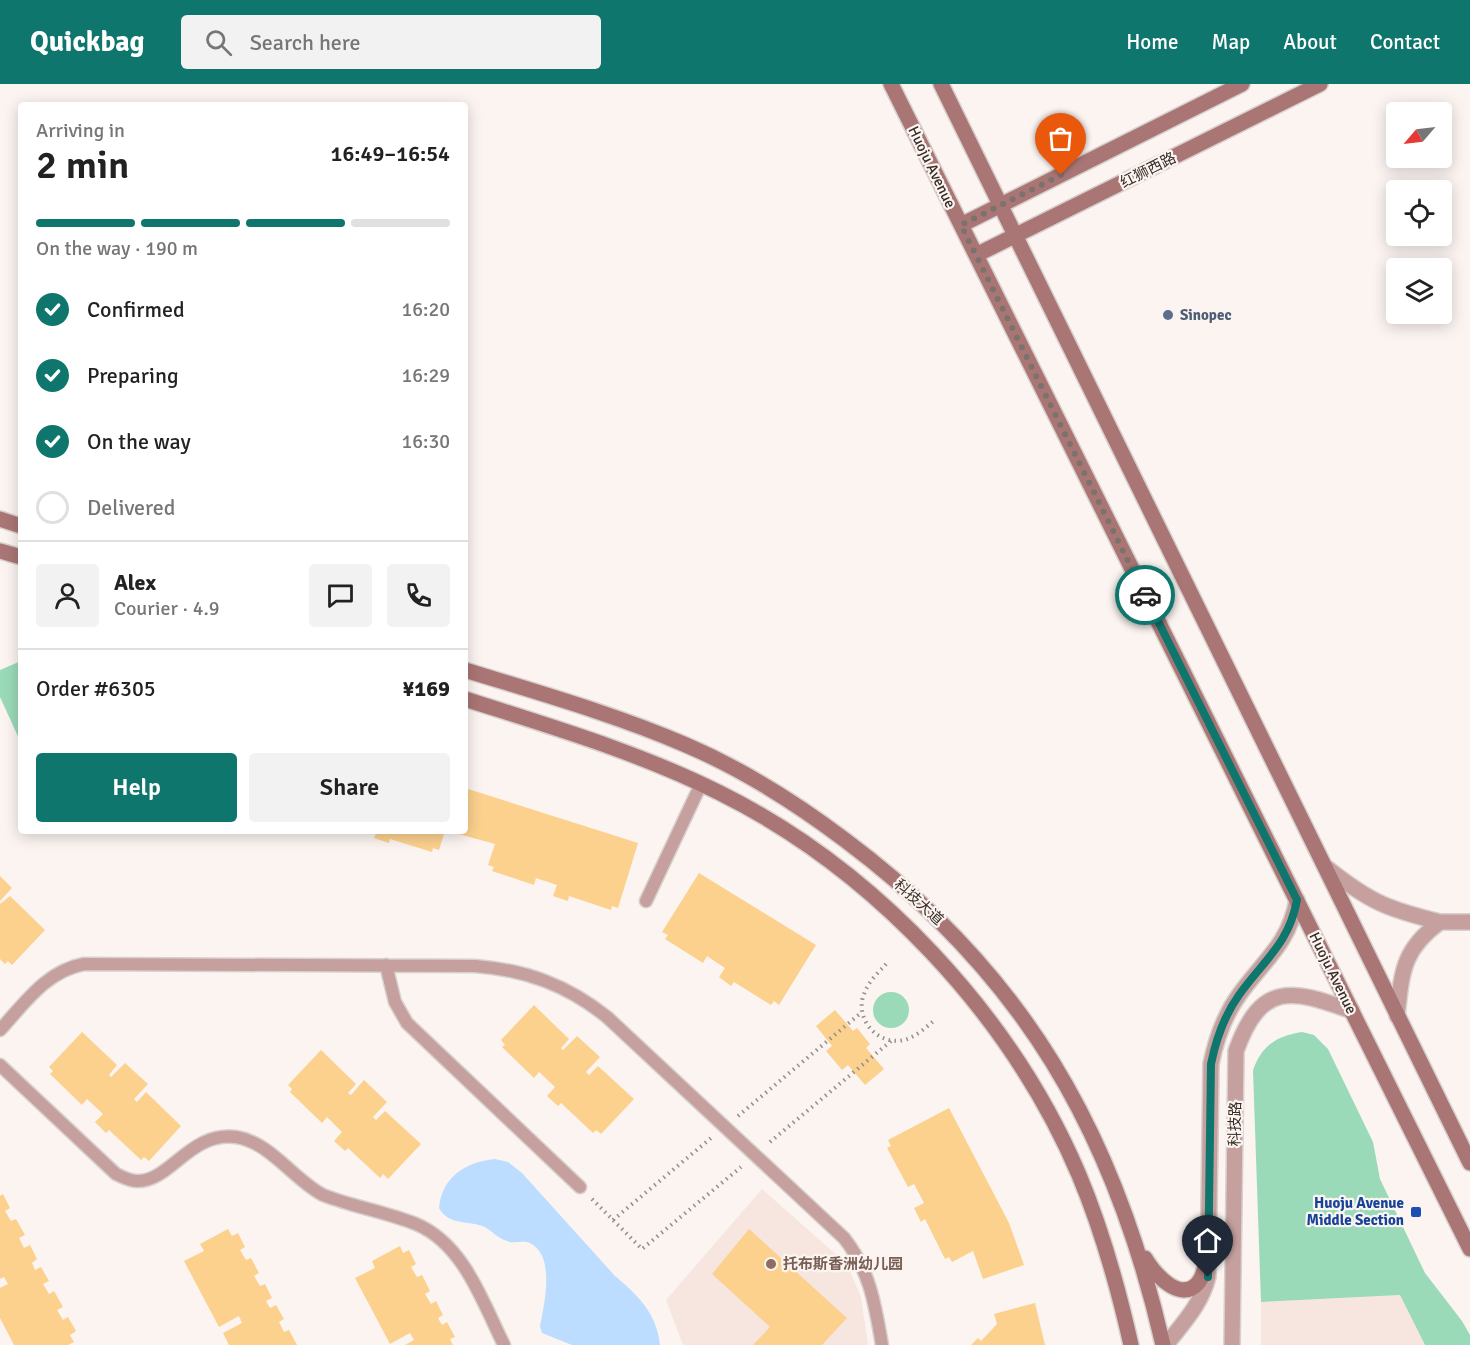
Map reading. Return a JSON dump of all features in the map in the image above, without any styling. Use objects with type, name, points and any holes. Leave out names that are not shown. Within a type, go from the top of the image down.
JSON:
[{"type":"main road","name":"Huoju Avenue","points":[[891,84],[1470,1249]]},
{"type":"main road","points":[[941,84],[1470,1163]]},
{"type":"main road","points":[[961,225],[1242,84]]},
{"type":"main road","name":"红狮西路","points":[[976,255],[1320,84]]},
{"type":"main road","points":[[0,519],[18,525]]},
{"type":"main road","points":[[0,550],[18,556]]},
{"type":"main road","name":"科技大道","points":[[468,671],[632,723],[687,745],[786,799],[879,866],[967,946],[1009,996],[1045,1048],[1078,1105],[1106,1164],[1134,1238],[1165,1345]]},
{"type":"main road","name":"科技大道","points":[[468,700],[623,750],[701,784],[771,822],[856,881],[901,920],[944,966],[982,1014],[1050,1116],[1078,1174],[1114,1276],[1131,1345]]},
{"type":"main road","points":[[1134,1238],[1152,1270],[1176,1288],[1188,1289],[1196,1285],[1201,1278],[1209,1251]]},
{"type":"street","points":[[1327,868],[1363,896],[1392,910],[1440,922],[1470,922]]},
{"type":"street","name":"科技路","points":[[1165,1345],[1204,1294],[1209,1251],[1211,1064],[1216,1039],[1226,1016],[1240,994],[1287,935],[1294,920],[1297,900]]},
{"type":"street","points":[[1397,1016],[1402,978],[1409,954],[1422,936],[1440,922]]},
{"type":"street","name":"科技路","points":[[1232,1345],[1236,1051],[1245,1025],[1257,1010],[1275,998],[1294,993],[1352,1011]]},
{"type":"lane","points":[[646,901],[701,784]]},
{"type":"lane","points":[[0,1030],[50,978],[71,967],[84,964],[386,965],[501,968],[548,981],[588,1002],[844,1238],[857,1255],[873,1291],[882,1345]]},
{"type":"lane","points":[[386,965],[395,1002],[407,1023],[580,1187]]},
{"type":"lane","points":[[0,1065],[116,1174],[124,1178],[147,1180],[198,1144],[210,1139],[236,1137],[260,1146],[311,1189],[324,1196],[417,1224],[447,1245],[458,1258],[504,1345]]},
{"type":"path","points":[[886,964],[863,996],[862,1012],[872,1031],[891,1041]]},
{"type":"path","points":[[838,1032],[862,1012]]},
{"type":"path","points":[[864,1063],[891,1041],[912,1037],[935,1020]]},
{"type":"path","points":[[580,1187],[642,1249]]},
{"type":"shaded area","name":"托布斯香洲幼儿园","points":[[762,1189],[840,1258],[849,1269],[861,1297],[868,1345],[683,1345],[666,1300]]},
{"type":"shaded area","points":[[1400,1295],[1425,1345],[1261,1345],[1261,1302]]},
{"type":"green space","points":[[18,662],[18,736],[0,697],[0,670]]},
{"type":"green space","points":[[891,992],[904,997],[909,1010],[904,1023],[891,1028],[878,1023],[873,1010],[878,997]]},
{"type":"green space","points":[[1302,1032],[1314,1035],[1328,1049],[1373,1142],[1380,1179],[1425,1273],[1462,1321],[1470,1335],[1470,1345],[1425,1345],[1400,1295],[1261,1302],[1253,1070],[1261,1054],[1272,1043],[1285,1036]]},
{"type":"water","points":[[495,1159],[508,1162],[522,1173],[615,1276],[639,1298],[651,1315],[660,1345],[572,1345],[542,1333],[540,1326],[544,1306],[546,1269],[538,1249],[530,1243],[503,1240],[483,1226],[451,1219],[439,1208],[445,1188],[457,1173],[474,1164]]},
{"type":"building","points":[[468,789],[638,843],[618,908],[612,906],[611,910],[569,896],[568,901],[553,896],[557,885],[536,878],[534,885],[492,871],[494,867],[488,865],[495,844],[458,834],[468,834]]},
{"type":"building","points":[[376,834],[444,834],[439,850],[433,848],[432,852],[390,839],[389,843],[374,838]]},
{"type":"building","points":[[699,873],[816,945],[779,1005],[774,1001],[771,1005],[734,982],[731,986],[719,977],[725,968],[707,956],[703,963],[665,939],[668,935],[662,932]]},
{"type":"building","points":[[0,876],[12,888],[0,901]]},
{"type":"building","points":[[10,896],[45,930],[12,965],[8,961],[5,964],[0,959],[0,904]]},
{"type":"building","points":[[534,1005],[569,1039],[561,1048],[563,1050],[577,1036],[600,1057],[586,1072],[589,1075],[598,1066],[634,1099],[601,1134],[596,1130],[593,1133],[561,1103],[558,1106],[547,1096],[555,1087],[539,1072],[534,1078],[502,1047],[505,1045],[501,1040]]},
{"type":"building","points":[[835,1010],[853,1031],[857,1028],[870,1044],[866,1048],[884,1069],[865,1085],[848,1065],[842,1070],[826,1051],[832,1046],[816,1026]]},
{"type":"building","points":[[82,1032],[117,1065],[109,1075],[111,1077],[125,1063],[148,1084],[134,1099],[137,1102],[146,1092],[181,1126],[149,1161],[144,1157],[141,1160],[109,1130],[106,1133],[95,1122],[103,1114],[87,1099],[82,1105],[50,1074],[53,1071],[49,1067]]},
{"type":"building","points":[[321,1050],[356,1084],[348,1093],[351,1095],[364,1080],[387,1102],[373,1117],[376,1120],[385,1111],[421,1144],[388,1179],[383,1174],[380,1178],[348,1148],[345,1151],[334,1141],[342,1132],[327,1117],[322,1123],[290,1092],[292,1089],[288,1085]]},
{"type":"building","points":[[949,1108],[1009,1223],[1024,1265],[983,1279],[973,1251],[952,1262],[949,1257],[945,1259],[925,1219],[921,1222],[914,1208],[924,1203],[914,1184],[908,1187],[887,1148],[891,1146],[888,1140]]},
{"type":"building","points":[[3,1194],[10,1208],[5,1211],[11,1221],[16,1219],[25,1235],[19,1238],[24,1248],[30,1245],[37,1259],[32,1263],[35,1270],[41,1267],[49,1281],[43,1284],[49,1294],[54,1291],[63,1307],[57,1310],[63,1320],[68,1317],[76,1331],[70,1335],[74,1342],[68,1345],[14,1345],[0,1318],[0,1288],[8,1284],[4,1277],[0,1279],[0,1196]]},
{"type":"building","points":[[228,1229],[232,1236],[238,1233],[245,1247],[240,1250],[246,1260],[251,1258],[259,1273],[254,1276],[260,1286],[265,1284],[272,1298],[266,1301],[270,1308],[276,1305],[284,1319],[279,1322],[284,1332],[289,1330],[297,1345],[229,1345],[223,1333],[242,1323],[239,1316],[219,1327],[184,1261],[204,1251],[200,1244]]},
{"type":"building","points":[[749,1229],[847,1318],[822,1345],[753,1345],[770,1327],[712,1274]]},
{"type":"building","points":[[400,1246],[403,1253],[409,1250],[416,1264],[411,1267],[417,1277],[422,1275],[430,1291],[425,1294],[431,1304],[436,1301],[443,1315],[438,1318],[442,1325],[447,1322],[455,1337],[450,1339],[453,1345],[405,1345],[414,1340],[410,1333],[390,1344],[355,1278],[375,1268],[372,1261]]},
{"type":"building","points":[[1035,1303],[1045,1345],[971,1345],[978,1338],[981,1341],[997,1324],[994,1314]]},
{"type":"way so far","points":[[1061,175],[961,225],[1145,595]]},
{"type":"place","name":"Sinopec","points":[[1168,315]]},
{"type":"place","name":"Huoju Avenue Middle Section","points":[[1416,1212]]},
{"type":"place","name":"托布斯香洲幼儿园","points":[[771,1264]]},
{"type":"route","points":[[1145,595],[1297,900],[1294,920],[1287,935],[1240,994],[1226,1016],[1216,1039],[1211,1064],[1208,1277]]}]
